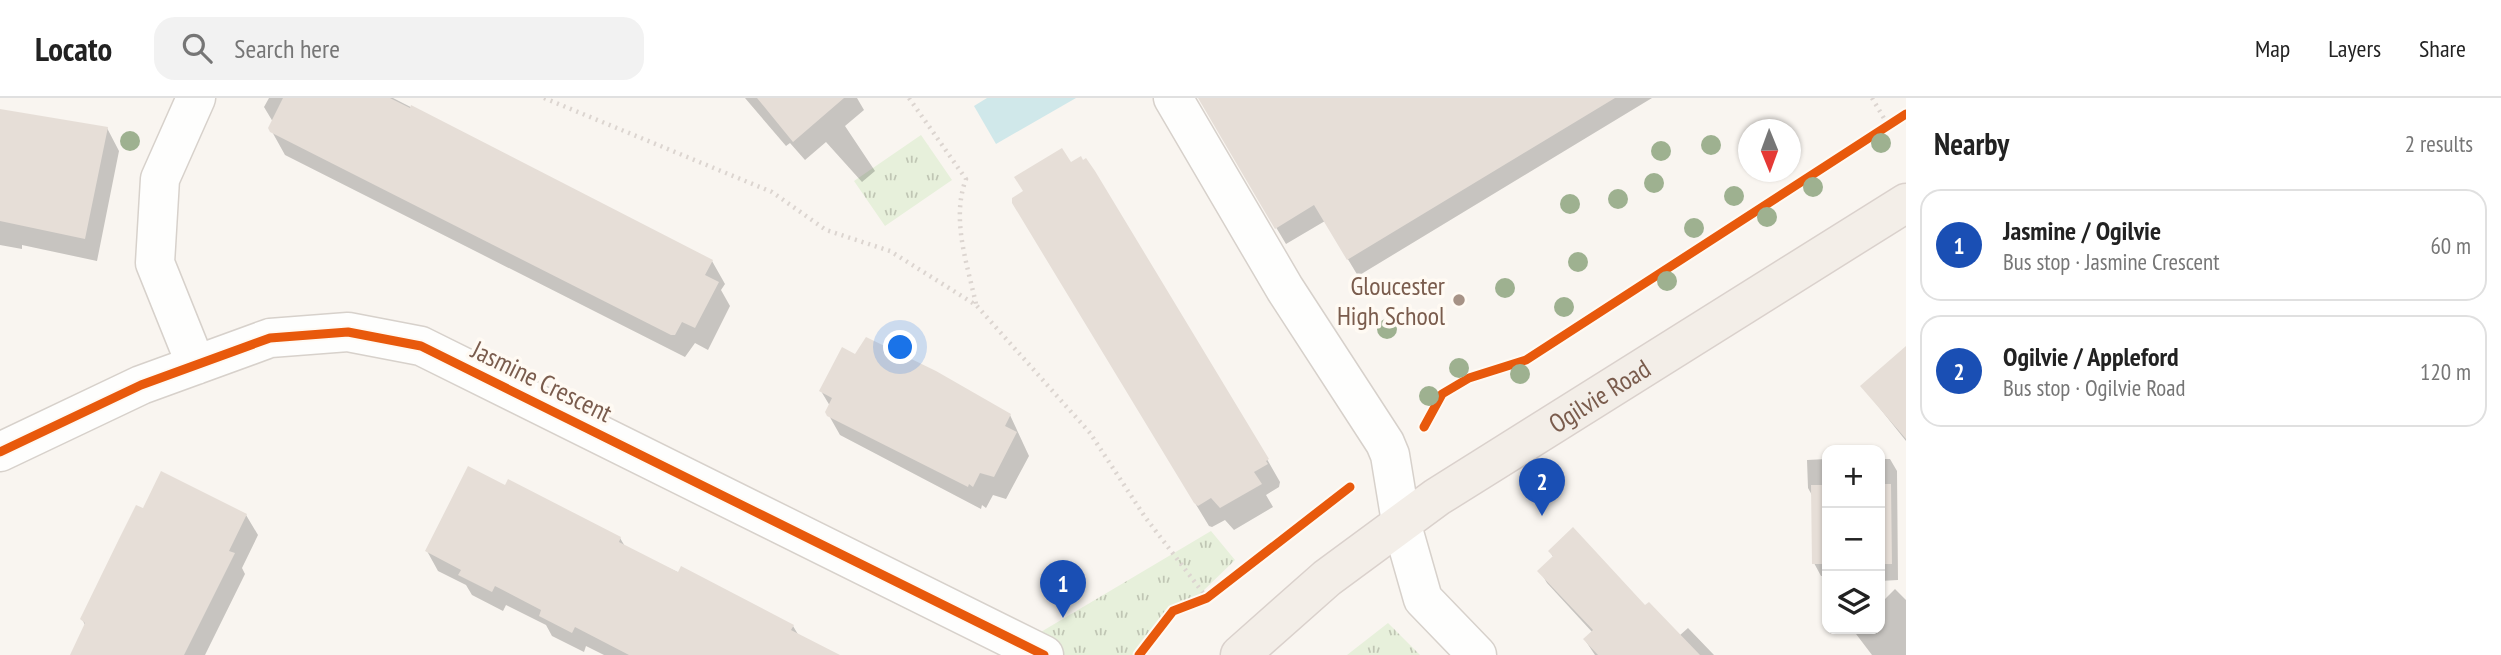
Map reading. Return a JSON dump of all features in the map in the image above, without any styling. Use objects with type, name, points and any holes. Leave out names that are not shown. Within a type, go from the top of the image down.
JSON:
[{"type":"main road","name":"Ogilvie Road","points":[[1240,655],[1327,578],[1401,522],[1906,203]]},
{"type":"street","points":[[196,98],[160,179],[155,263],[196,365]]},
{"type":"street","points":[[1173,98],[1285,289],[1385,443],[1391,455],[1401,522],[1423,599],[1477,655]]},
{"type":"street","name":"Jasmine Crescent","points":[[0,452],[141,385],[270,338],[348,332],[428,348],[1044,655]]},
{"type":"path","points":[[544,98],[772,192],[826,230],[890,251],[976,305],[1090,433],[1145,517],[1207,598]]},
{"type":"path","points":[[909,98],[966,179],[959,197],[961,239],[976,305]]},
{"type":"path","points":[[1872,98],[1888,125]]},
{"type":"path","points":[[1876,132],[1897,119]]},
{"type":"path","points":[[1196,602],[1217,590]]},
{"type":"green space","points":[[921,135],[952,180],[885,226],[854,181]]},
{"type":"green space","points":[[1211,531],[1235,560],[1137,655],[1002,655]]},
{"type":"green space","points":[[1388,623],[1420,655],[1347,655]]},
{"type":"water","points":[[987,98],[1076,98],[996,144],[974,106]]},
{"type":"building","points":[[283,98],[390,98],[410,108],[411,105],[713,260],[705,275],[719,282],[695,328],[682,322],[675,335],[671,335],[270,132],[268,128]]},
{"type":"building","points":[[757,98],[844,98],[793,142]]},
{"type":"building","points":[[1198,98],[1615,98],[1347,260],[1314,205],[1275,229]]},
{"type":"building","points":[[0,109],[108,127],[85,239],[0,221]]},
{"type":"building","points":[[1062,148],[1071,162],[1081,156],[1083,160],[1086,158],[1095,171],[1269,459],[1266,461],[1268,464],[1254,472],[1262,484],[1220,508],[1211,498],[1198,506],[1194,503],[1012,203],[1012,198],[1023,191],[1014,177]]},
{"type":"building","points":[[866,337],[936,371],[1011,414],[1005,426],[1017,432],[994,477],[980,473],[973,487],[969,484],[968,487],[827,416],[825,412],[832,398],[819,391],[842,347],[855,354]]},
{"type":"building","points":[[1906,346],[1906,439],[1860,386]]},
{"type":"building","points":[[468,466],[505,485],[508,479],[621,537],[619,542],[678,572],[681,566],[794,625],[791,630],[840,655],[629,655],[575,627],[572,633],[539,616],[541,610],[495,586],[492,592],[458,575],[461,570],[425,551]]},
{"type":"building","points":[[161,471],[247,514],[229,551],[235,553],[184,655],[70,655],[85,623],[80,619],[119,539],[136,505],[143,508]]},
{"type":"building","points":[[1885,484],[1891,484],[1892,564],[1885,564]]},
{"type":"building","points":[[1811,485],[1822,485],[1822,564],[1812,564]]},
{"type":"building","points":[[1573,527],[1645,605],[1649,602],[1700,655],[1598,655],[1583,639],[1593,630],[1537,571],[1553,556],[1548,551]]},
{"type":"cycle path","points":[[1424,427],[1442,394],[1469,378],[1526,360],[1906,114]]},
{"type":"cycle path","points":[[0,452],[141,385],[270,338],[348,332],[421,346],[1044,655]]},
{"type":"cycle path","points":[[1139,655],[1173,611],[1207,598],[1350,487]]},
{"type":"place","name":"Gloucester High School","points":[[1459,300]]},
{"type":"place","name":"Ogilvie / Appleford","points":[[1542,516]]},
{"type":"place","name":"Jasmine / Ogilvie","points":[[1063,618]]}]
